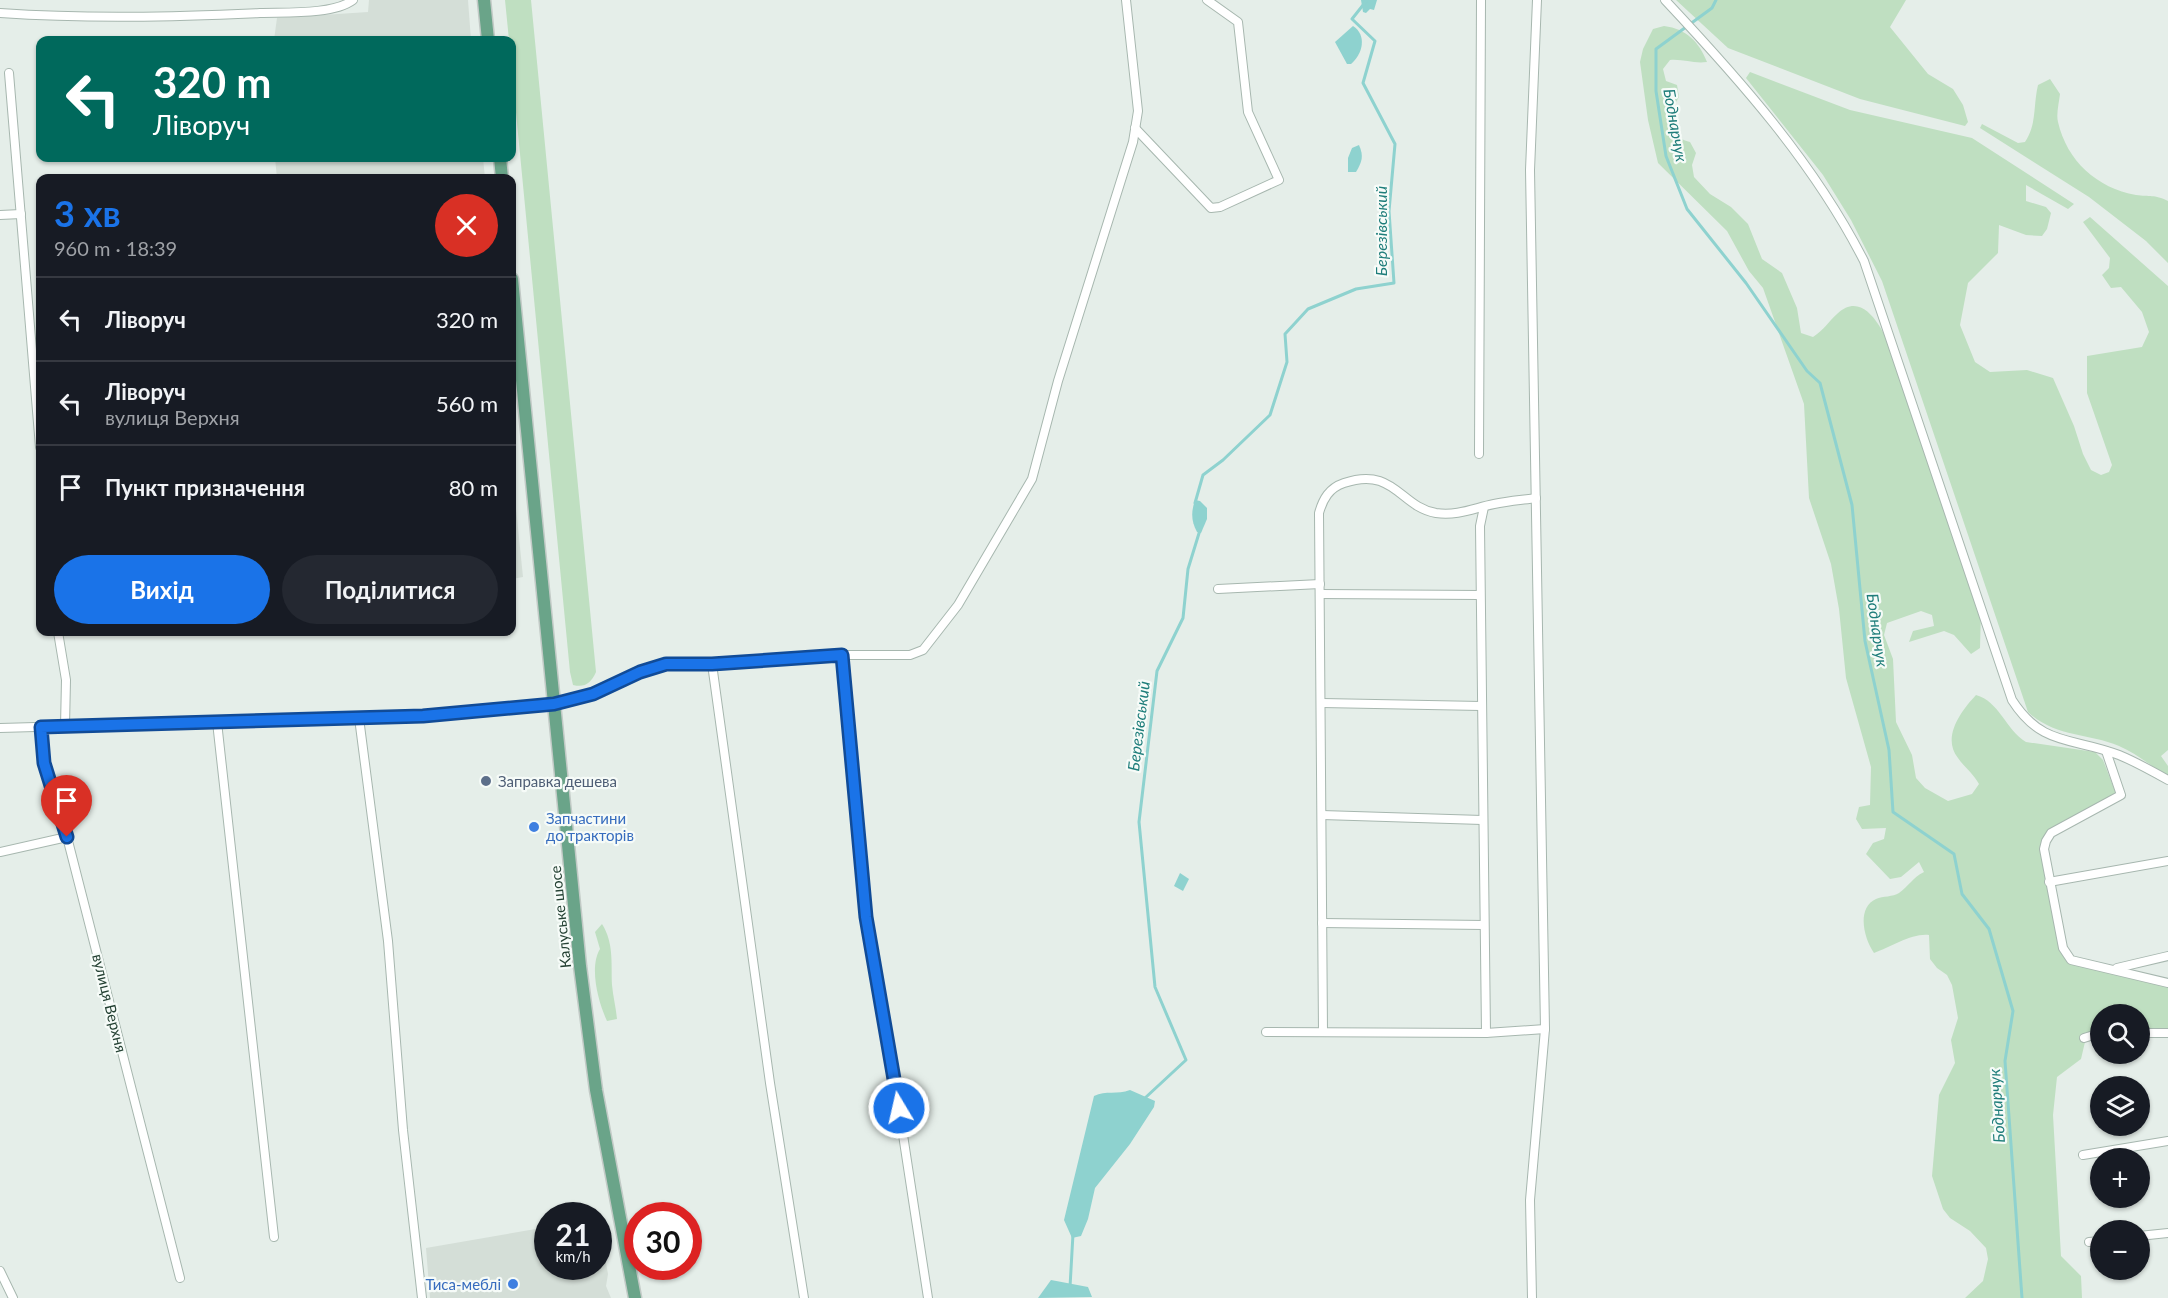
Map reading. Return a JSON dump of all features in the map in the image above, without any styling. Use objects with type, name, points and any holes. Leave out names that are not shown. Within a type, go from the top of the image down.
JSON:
[{"type":"main road","points":[[484,0],[488,36]]},
{"type":"main road","name":"Калуське шосе","points":[[516,319],[580,966],[596,1090],[635,1298]]},
{"type":"street","points":[[0,13],[131,19],[314,10],[346,5],[353,0]]},
{"type":"street","points":[[0,728],[423,716],[554,704],[593,694],[640,672],[666,664],[712,664],[842,655],[910,655],[923,650],[958,605],[1032,479],[1058,381],[1135,128],[1138,111],[1126,0]]},
{"type":"street","points":[[1135,128],[1211,208],[1220,207],[1279,180],[1248,112],[1238,22],[1207,0]]},
{"type":"street","points":[[1479,454],[1481,0]]},
{"type":"street","points":[[1532,1298],[1530,1200],[1545,1029],[1530,170],[1537,0]]},
{"type":"street","points":[[1665,0],[1726,65],[1806,166],[1844,223],[1864,261],[2012,700],[2032,726],[2045,733],[2106,751],[2142,765],[2168,780]]},
{"type":"street","points":[[9,74],[36,398]]},
{"type":"street","points":[[0,215],[21,214]]},
{"type":"street","points":[[1323,1032],[1319,513],[1322,502],[1330,490],[1341,484],[1370,478],[1388,484],[1434,513],[1466,513],[1484,507],[1536,498]]},
{"type":"street","points":[[1484,507],[1480,526],[1480,595],[1486,1033]]},
{"type":"street","points":[[1218,588],[1320,584]]},
{"type":"street","points":[[1320,594],[1480,595]]},
{"type":"street","points":[[59,636],[66,680],[65,726]]},
{"type":"street","points":[[842,655],[866,917],[888,1037],[928,1298]]},
{"type":"street","points":[[712,664],[770,1083],[804,1298]]},
{"type":"street","points":[[1322,703],[1481,706]]},
{"type":"street","points":[[359,718],[388,940],[404,1130],[422,1298]]},
{"type":"street","points":[[217,722],[274,1237]]},
{"type":"street","name":"вулиця Верхня","points":[[41,727],[44,763],[67,837],[180,1278]]},
{"type":"street","points":[[2106,751],[2121,795],[2052,833],[2044,849],[2066,956],[2071,960],[2168,983]]},
{"type":"street","points":[[1322,815],[1482,820]]},
{"type":"street","points":[[0,852],[67,837]]},
{"type":"street","points":[[2049,882],[2168,861]]},
{"type":"street","points":[[1322,923],[1484,925]]},
{"type":"street","points":[[2114,969],[2168,956]]},
{"type":"street","points":[[1266,1032],[1486,1033],[1545,1029]]},
{"type":"street","points":[[2150,1033],[2168,1033]]},
{"type":"street","points":[[2084,1038],[2090,1036]]},
{"type":"street","points":[[2083,1155],[2168,1141]]},
{"type":"street","points":[[2150,1235],[2168,1233]]},
{"type":"street","points":[[0,1271],[13,1298]]},
{"type":"shaded area","points":[[369,0],[468,0],[471,36],[275,36],[277,18],[368,12]]},
{"type":"shaded area","points":[[275,162],[483,162],[485,174],[277,174]]},
{"type":"shaded area","points":[[516,508],[523,577],[516,578]]},
{"type":"shaded area","points":[[534,1229],[534,1280],[607,1280],[606,1286],[611,1298],[430,1298],[426,1248]]},
{"type":"green space","points":[[505,0],[531,0],[596,672],[590,682],[581,686],[573,685],[570,672],[516,112],[516,36],[509,36]]},
{"type":"green space","points":[[1676,0],[1906,0],[1890,27],[1928,74],[1953,89],[1963,105],[1968,122],[1965,126],[1860,99],[1728,48]]},
{"type":"green space","points":[[1664,26],[1686,33],[1700,48],[1707,62],[1670,60],[1663,69],[1666,81],[1677,85],[1679,97],[1667,117],[1670,127],[1681,139],[1690,142],[1696,153],[1692,165],[1694,177],[1710,194],[1731,207],[1748,224],[1762,259],[1782,273],[1797,308],[1801,333],[1813,337],[1837,314],[1847,307],[1857,306],[1873,317],[1895,356],[1981,611],[1980,648],[1971,654],[1954,635],[1944,631],[1909,642],[1913,631],[1934,626],[1932,615],[1921,611],[1887,623],[1884,635],[1893,659],[1896,722],[1912,755],[1916,778],[1925,788],[1948,801],[1972,794],[1979,784],[1958,758],[1953,750],[1952,741],[1955,724],[1976,695],[1991,703],[2019,737],[2026,742],[2095,752],[2103,760],[2115,791],[2116,795],[2050,830],[2041,852],[2061,953],[2074,964],[2168,986],[2168,1036],[2150,1036],[2150,1004],[2090,1004],[2090,1037],[2085,1042],[2081,1059],[2057,1077],[2053,1115],[2061,1256],[2081,1276],[2082,1298],[1965,1298],[1983,1281],[1988,1259],[1986,1248],[1970,1231],[1950,1218],[1943,1209],[1932,1176],[1939,1095],[1955,1063],[1951,1040],[1958,1018],[1952,985],[1947,975],[1930,959],[1929,935],[1909,938],[1874,953],[1867,940],[1864,916],[1870,903],[1876,899],[1899,893],[1924,872],[1919,862],[1901,877],[1890,879],[1866,854],[1873,843],[1884,839],[1886,828],[1862,829],[1856,819],[1859,807],[1870,805],[1871,767],[1846,678],[1839,609],[1831,564],[1809,498],[1804,404],[1763,288],[1749,271],[1727,231],[1658,163],[1648,120],[1640,62],[1643,49],[1653,29]]},
{"type":"green space","points":[[1750,72],[1850,110],[1972,138],[2074,204],[2068,209],[2026,185],[2026,201],[2046,207],[2051,213],[2047,229],[2042,236],[2026,235],[1999,225],[1998,253],[1968,283],[1960,325],[1975,362],[1990,372],[2027,370],[2053,378],[2074,426],[2083,454],[2091,470],[2101,475],[2109,472],[2112,465],[2087,393],[2087,356],[2142,347],[2149,332],[2142,312],[2121,287],[2111,288],[2102,275],[2109,268],[2110,258],[2083,222],[2090,217],[2168,286],[2168,750],[2161,756],[2168,766],[2168,776],[2119,746],[2049,726],[2028,712],[1882,281],[1851,220],[1823,175],[1746,78]]},
{"type":"green space","points":[[2050,79],[2060,94],[2057,119],[2062,136],[2076,160],[2097,179],[2109,186],[2136,195],[2168,201],[2168,263],[2146,241],[2089,197],[1980,128],[1982,124],[2018,143],[2025,142],[2033,122],[2038,85]]},
{"type":"green space","points":[[602,924],[610,946],[617,1019],[607,1021],[598,995],[595,975],[595,965],[600,949],[595,932]]},
{"type":"water","points":[[1361,0],[1377,0],[1374,10],[1363,12]]},
{"type":"water","points":[[1353,26],[1360,34],[1362,45],[1355,60],[1347,64],[1335,42]]},
{"type":"water","points":[[1359,145],[1362,156],[1360,165],[1356,172],[1348,172],[1348,158],[1352,148]]},
{"type":"water","points":[[1195,500],[1200,501],[1207,508],[1207,519],[1201,533],[1197,532],[1193,520]]},
{"type":"water","points":[[1180,873],[1189,879],[1183,891],[1174,886]]},
{"type":"water","points":[[1130,1090],[1155,1101],[1154,1107],[1130,1144],[1095,1188],[1088,1219],[1081,1236],[1072,1238],[1064,1220],[1094,1096]]},
{"type":"water","points":[[1051,1280],[1088,1287],[1092,1297],[1038,1298]]},
{"type":"waterway","name":"Березівський","points":[[1195,503],[1203,475],[1223,460],[1270,415],[1287,362],[1285,334],[1308,309],[1356,289],[1394,283],[1389,211],[1395,144],[1363,83],[1375,41],[1352,19],[1367,0]]},
{"type":"waterway","name":"Боднарчук","points":[[1716,0],[1712,8],[1656,49],[1656,91],[1666,156],[1687,209],[1746,283],[1807,371],[1820,383],[1852,505],[1865,641],[1889,750],[1893,812],[1954,854],[1962,894],[1989,929],[2013,1011],[2005,1061],[2022,1298]]},
{"type":"waterway","name":"Березівський","points":[[1145,1098],[1186,1060],[1155,987],[1139,822],[1157,671],[1183,618],[1188,569],[1200,530]]},
{"type":"waterway","name":"Березівський","points":[[1070,1287],[1073,1234]]},
{"type":"place","name":"Заправка дешева","points":[[486,781]]},
{"type":"place","name":"Запчастини до тракторів","points":[[534,827]]},
{"type":"place","name":"Тиса-меблі","points":[[513,1284]]},
{"type":"route","points":[[67,837],[44,763],[41,727],[423,716],[554,704],[593,694],[640,672],[666,664],[712,664],[842,655],[866,917],[899,1108]]}]
